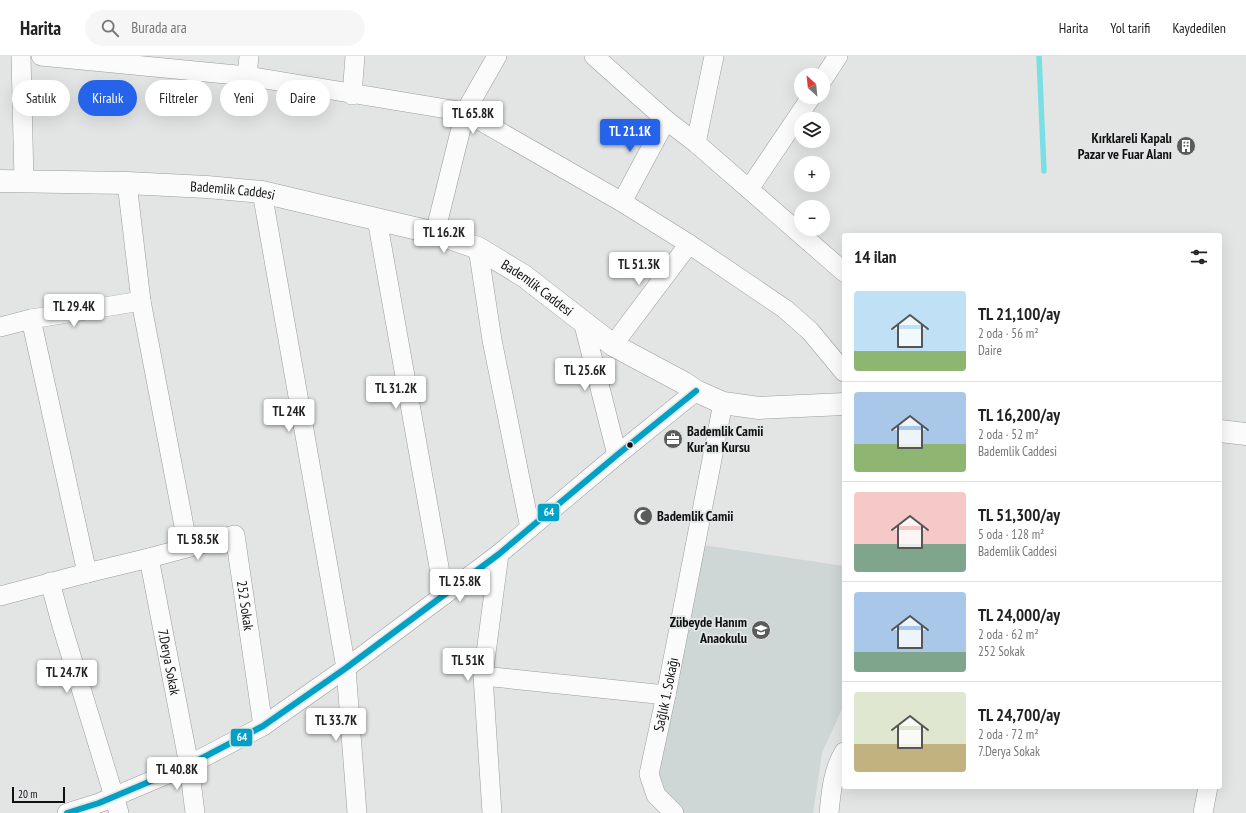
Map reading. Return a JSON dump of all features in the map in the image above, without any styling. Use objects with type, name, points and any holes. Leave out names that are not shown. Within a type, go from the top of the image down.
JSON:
[{"type":"street","points":[[21,56],[24,181]]},
{"type":"street","points":[[41,56],[145,61],[247,76],[352,95],[465,112],[622,202],[689,244],[784,309],[810,331],[842,370]]},
{"type":"street","points":[[247,76],[250,56]]},
{"type":"street","points":[[352,95],[354,56]]},
{"type":"street","points":[[435,233],[465,112],[497,56]]},
{"type":"street","points":[[696,143],[714,56]]},
{"type":"street","points":[[830,68],[838,56]]},
{"type":"street","points":[[598,58],[666,120],[696,143],[842,270]]},
{"type":"street","points":[[749,189],[806,104]]},
{"type":"street","points":[[622,202],[666,120]]},
{"type":"street","name":"Bademlik Caddesi","points":[[0,181],[207,187],[262,192],[435,233],[478,248],[524,276],[613,345],[696,391],[723,403],[759,408],[842,404]]},
{"type":"street","points":[[127,184],[141,301],[188,547]]},
{"type":"street","points":[[262,192],[346,668],[357,813]]},
{"type":"street","points":[[377,219],[444,595]]},
{"type":"street","points":[[613,345],[689,244]]},
{"type":"street","points":[[478,248],[492,340],[530,528]]},
{"type":"street","points":[[0,327],[31,320],[141,301]]},
{"type":"street","points":[[31,320],[87,573]]},
{"type":"street","points":[[583,321],[617,455]]},
{"type":"street","points":[[67,813],[99,803],[117,805],[263,726],[346,668],[499,554],[696,391]]},
{"type":"street","name":"Sağlık 1. Sokağı","points":[[674,813],[656,795],[649,774],[666,695],[723,403]]},
{"type":"street","points":[[1222,431],[1246,434]]},
{"type":"street","name":"252 Sokak","points":[[0,596],[235,535],[263,726]]},
{"type":"street","points":[[492,813],[483,676],[499,554]]},
{"type":"street","name":"7.Derya Sokak","points":[[149,558],[189,765],[195,813]]},
{"type":"street","points":[[50,582],[117,805]]},
{"type":"street","points":[[483,676],[666,695]]},
{"type":"street","points":[[829,813],[832,785],[842,756]]},
{"type":"street","points":[[1203,813],[1208,789]]},
{"type":"shaded area","name":"Zübeyde Hanım Anaokulu","points":[[696,544],[842,566],[842,709],[822,753],[813,813],[674,813],[656,795],[666,695]]},
{"type":"waterway","points":[[1039,56],[1044,171]]},
{"type":"transit line","name":"64","points":[[67,813],[99,803],[189,765],[263,726],[346,668],[499,554],[696,391]]},
{"type":"place","name":"Kırklareli Kapalı Pazar ve Fuar Alanı","points":[[1186,146]]},
{"type":"place","name":"Bademlik Camii Kur'an Kursu","points":[[673,439]]},
{"type":"place","name":"Bademlik Camii","points":[[643,516]]},
{"type":"place","name":"Zübeyde Hanım Anaokulu","points":[[761,630]]}]
